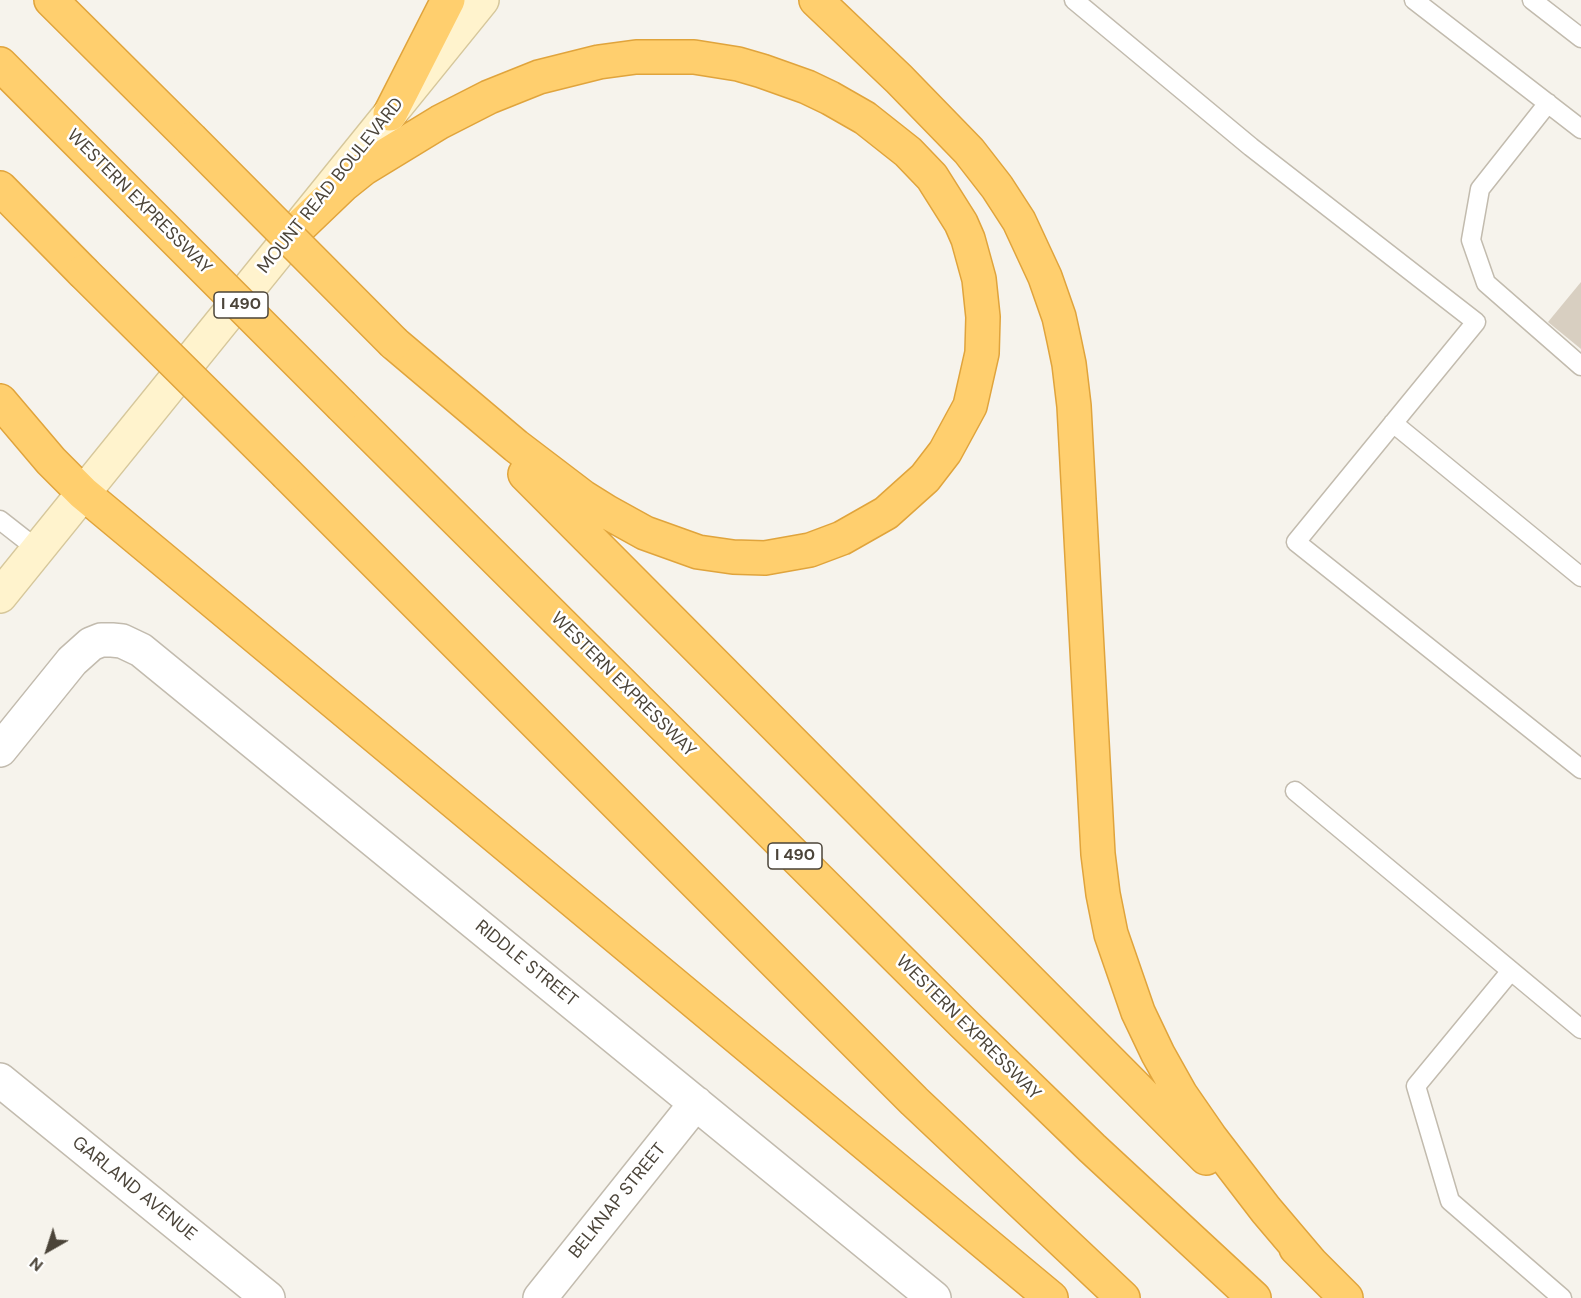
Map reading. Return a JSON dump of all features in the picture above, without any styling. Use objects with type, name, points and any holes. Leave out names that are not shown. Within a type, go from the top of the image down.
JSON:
[{"type":"highway","points":[[51,0],[1346,1298]]},
{"type":"highway","points":[[71,0],[191,139]]},
{"type":"highway","points":[[390,114],[448,0]]},
{"type":"highway","points":[[816,0],[905,85],[969,151],[997,187],[1019,221],[1045,277],[1059,317],[1069,364],[1074,406],[1098,854],[1111,934],[1130,994],[1142,1022],[1182,1095],[1210,1137],[1259,1202],[1311,1263]]},
{"type":"highway","points":[[296,230],[363,169],[441,122],[489,97],[539,77],[599,62],[636,57],[694,57],[738,64],[807,87],[865,118],[908,152],[932,177],[961,223],[979,279],[983,317],[982,353],[970,406],[945,452],[925,478],[886,513],[842,538],[810,550],[765,558],[733,557],[698,552],[645,532],[607,512],[516,446],[394,343]]},
{"type":"highway","name":"WESTERN EXPRESSWAY","points":[[0,64],[964,1024],[1100,1156],[1254,1298]]},
{"type":"highway","points":[[0,188],[914,1101],[1123,1298]]},
{"type":"highway","points":[[0,401],[51,461],[83,493],[1051,1298]]},
{"type":"main road","name":"MOUNT READ BOULEVARD","points":[[0,596],[482,0]]},
{"type":"street","name":"RIDDLE STREET","points":[[0,750],[81,651],[101,640],[132,644],[150,656],[934,1298]]},
{"type":"street","name":"GARLAND AVENUE","points":[[0,1080],[268,1298]]},
{"type":"street","name":"BELKNAP STREET","points":[[540,1298],[696,1103]]},
{"type":"lane","points":[[1074,0],[1251,147],[1476,322],[1296,542],[1581,769]]},
{"type":"lane","points":[[1414,0],[1581,129]]},
{"type":"lane","points":[[1532,0],[1581,38]]},
{"type":"lane","points":[[1548,103],[1480,189],[1471,240],[1486,283],[1581,366]]},
{"type":"lane","points":[[1393,423],[1581,577]]},
{"type":"lane","points":[[0,520],[37,549]]},
{"type":"lane","points":[[1295,791],[1581,1029]]},
{"type":"lane","points":[[1510,972],[1416,1086],[1450,1201],[1562,1298]]},
{"type":"building","points":[[1581,282],[1581,349],[1548,322]]}]
